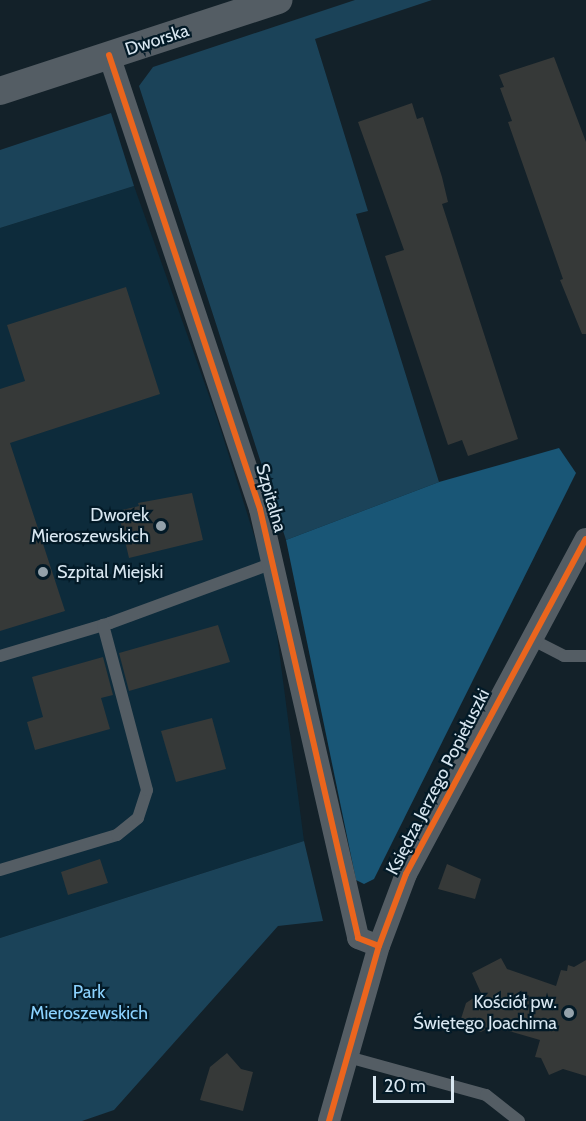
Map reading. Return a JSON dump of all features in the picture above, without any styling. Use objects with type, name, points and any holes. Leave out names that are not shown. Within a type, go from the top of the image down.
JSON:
[{"type":"street","name":"Dworska","points":[[0,91],[279,0]]},
{"type":"street","name":"Szpitalna","points":[[109,55],[260,509],[358,939],[379,946]]},
{"type":"street","name":"Księdza Jerzego Popiełuszki","points":[[329,1121],[379,946],[424,833],[584,547]]},
{"type":"lane","points":[[0,656],[103,625],[273,563]]},
{"type":"lane","points":[[0,870],[117,836],[138,818],[147,790],[103,625]]},
{"type":"lane","points":[[531,639],[564,656],[586,656]]},
{"type":"lane","points":[[348,1057],[486,1095],[519,1121]]},
{"type":"shaded area","name":"Szpital Miejski","points":[[134,186],[217,418],[271,589],[304,841],[0,938],[0,228]]},
{"type":"shaded area","points":[[559,448],[576,473],[374,879],[364,884],[356,880],[286,540],[439,482]]},
{"type":"green space","points":[[355,0],[432,0],[315,39],[368,211],[356,214],[439,482],[286,540],[139,86],[153,67]]},
{"type":"green space","points":[[111,113],[134,186],[0,228],[0,150]]},
{"type":"green space","name":"Park Mieroszewskich","points":[[304,841],[323,921],[278,926],[114,1110],[82,1121],[0,1121],[0,938]]},
{"type":"building","points":[[554,57],[586,142],[586,334],[582,334],[560,280],[563,279],[508,122],[512,121],[500,88],[504,87],[499,75]]},
{"type":"building","points":[[412,103],[417,119],[423,117],[442,177],[448,202],[442,204],[518,439],[468,456],[462,440],[448,445],[385,256],[404,250],[358,122]]},
{"type":"building","points":[[126,287],[160,394],[10,443],[65,611],[0,631],[0,389],[25,381],[7,325]]},
{"type":"building","name":"Dworek Mieroszewskich","points":[[192,493],[203,540],[129,558],[118,511],[139,506],[138,503]]},
{"type":"building","points":[[218,625],[230,662],[129,691],[119,653]]},
{"type":"building","points":[[103,657],[113,695],[101,698],[110,729],[35,750],[27,722],[43,717],[32,677]]},
{"type":"building","points":[[212,718],[226,769],[176,782],[161,731]]},
{"type":"building","points":[[100,859],[108,883],[68,895],[61,872]]},
{"type":"building","points":[[447,864],[481,879],[475,899],[438,889]]},
{"type":"building","points":[[501,958],[507,969],[556,986],[561,970],[567,971],[568,965],[574,967],[586,960],[586,1076],[563,1069],[549,1075],[541,1058],[535,1057],[540,1040],[492,1026],[481,1032],[459,1025],[466,1003],[481,993],[472,973]]},
{"type":"building","points":[[227,1053],[241,1069],[253,1072],[243,1111],[200,1100],[210,1067]]},
{"type":"cycle path","points":[[109,55],[260,509],[358,938],[379,946]]},
{"type":"cycle path","points":[[329,1121],[379,946],[406,874],[586,539]]},
{"type":"place","name":"Dworek Mieroszewskich","points":[[161,526]]},
{"type":"place","name":"Szpital Miejski","points":[[43,572]]},
{"type":"place","name":"Kościół pw. Świętego Joachima","points":[[569,1013]]}]
